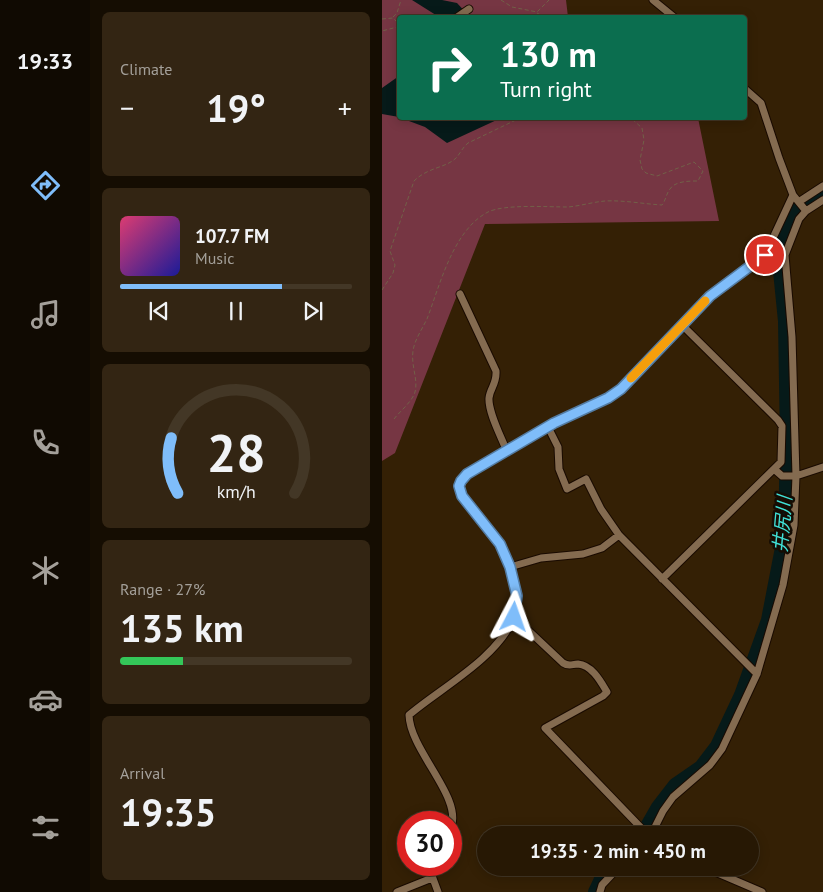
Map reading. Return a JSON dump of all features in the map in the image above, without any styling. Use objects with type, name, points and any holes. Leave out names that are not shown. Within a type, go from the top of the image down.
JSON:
[{"type":"street","points":[[653,0],[671,15]]},
{"type":"street","points":[[460,15],[469,9]]},
{"type":"street","points":[[747,91],[761,103],[793,195],[802,206]]},
{"type":"street","points":[[655,826],[674,796],[710,765],[722,749],[757,674],[783,585],[794,525],[796,476],[792,337],[785,255],[802,206],[822,186]]},
{"type":"street","points":[[451,811],[446,793],[421,752],[409,723],[409,715],[482,658],[500,640],[514,617],[517,596],[510,567],[500,544],[462,496],[459,486],[461,481],[467,474],[548,427],[608,398],[621,389],[710,296],[765,255],[793,195]]},
{"type":"street","points":[[802,206],[822,200]]},
{"type":"street","points":[[460,294],[496,371],[496,379],[489,397],[491,410],[507,452]]},
{"type":"street","points":[[662,579],[781,462],[782,426],[778,420],[682,325]]},
{"type":"street","points":[[548,427],[558,447],[559,469],[567,489],[586,479],[600,509],[618,534],[757,674]]},
{"type":"street","points":[[774,469],[782,476],[796,476],[822,467]]},
{"type":"street","points":[[510,567],[541,558],[583,554],[602,548],[618,534]]},
{"type":"street","points":[[514,617],[567,666],[579,664],[592,671],[607,692],[545,728],[641,826]]},
{"type":"street","points":[[600,892],[602,885],[610,876]]},
{"type":"street","points":[[725,876],[762,892]]},
{"type":"street","points":[[397,892],[432,878],[438,892]]},
{"type":"path","points":[[382,19],[393,18],[397,13],[401,0]]},
{"type":"path","points":[[501,0],[512,7],[537,12],[542,15]]},
{"type":"path","points":[[537,12],[549,0]]},
{"type":"path","points":[[393,18],[397,22]]},
{"type":"path","points":[[382,31],[397,27]]},
{"type":"path","points":[[382,290],[394,273],[395,265],[390,250],[414,181],[421,173],[456,158],[461,148],[468,143],[516,120]]},
{"type":"path","points":[[394,420],[415,392],[412,354],[417,338],[423,328],[458,243],[475,222],[487,212],[495,209],[573,206],[606,201],[662,205],[673,186],[682,182],[698,181],[703,171],[694,162],[657,176],[646,173],[642,169],[640,160],[644,140],[642,128],[633,120]]},
{"type":"shaded area","points":[[382,0],[566,0],[568,15],[397,15],[397,120],[698,120],[719,221],[485,224],[395,453],[382,461]]},
{"type":"shaded area","points":[[412,0],[442,0],[457,3],[468,15],[436,15]]},
{"type":"shaded area","points":[[397,77],[397,117],[382,114],[382,88]]},
{"type":"shaded area","points":[[406,120],[497,120],[447,143],[425,127]]},
{"type":"waterway","name":"井尻川","points":[[647,826],[658,807],[675,785],[701,767],[717,746],[741,695],[768,620],[785,532],[787,443],[785,321],[779,261],[784,235],[794,212],[823,191]]},
{"type":"waterway","name":"井尻川","points":[[595,892],[603,876]]},
{"type":"slow traffic","points":[[631,378],[705,301]]},
{"type":"route","points":[[514,617],[517,596],[510,567],[500,544],[462,496],[459,486],[461,481],[467,474],[554,423],[608,398],[621,389],[710,296],[765,255]]}]
